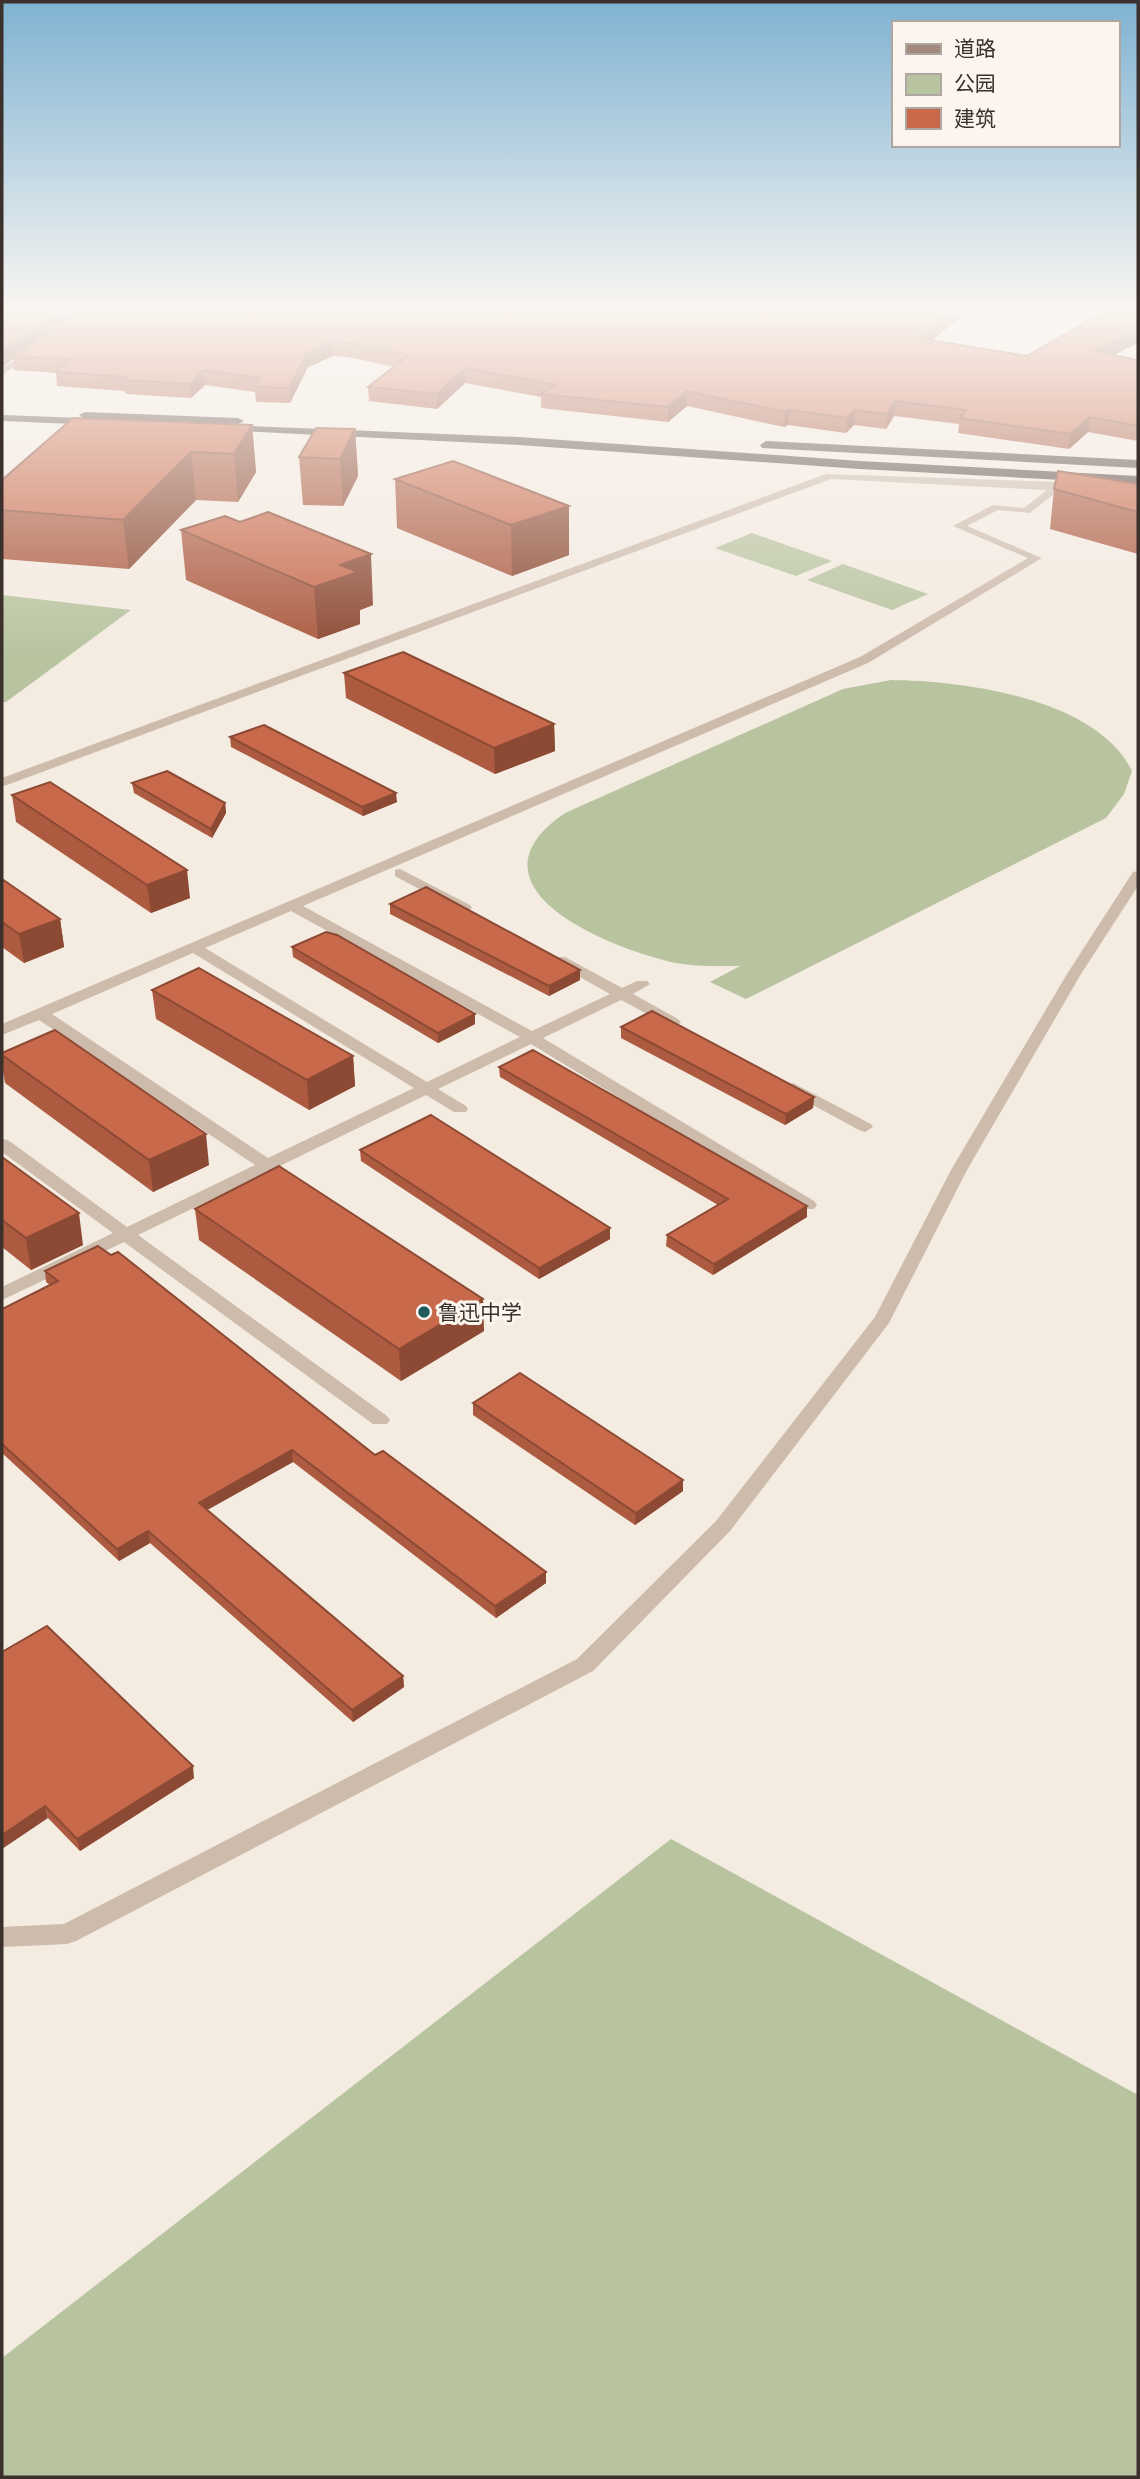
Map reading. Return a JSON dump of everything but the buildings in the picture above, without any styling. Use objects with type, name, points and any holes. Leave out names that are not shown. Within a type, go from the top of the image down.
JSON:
[{"type":"highway","points":[[175,426],[519,441],[1059,481],[1138,480]]},
{"type":"highway","points":[[331,426],[1138,464]]},
{"type":"street","points":[[2,782],[860,466]]},
{"type":"street","points":[[830,475],[1059,481],[1084,490]]},
{"type":"street","points":[[2,1030],[864,660],[1037,558],[958,526],[997,507],[1026,511],[1059,481]]},
{"type":"street","points":[[400,873],[474,913]]},
{"type":"street","points":[[2,1937],[67,1934],[586,1665],[723,1526],[883,1319],[959,1170],[1074,974],[1138,875]]},
{"type":"street","points":[[293,906],[531,1037],[807,1205]]},
{"type":"street","points":[[195,948],[460,1109]]},
{"type":"street","points":[[548,953],[682,1027]]},
{"type":"street","points":[[2,1294],[642,984]]},
{"type":"street","points":[[41,1014],[267,1166]]},
{"type":"street","points":[[780,1080],[865,1127]]},
{"type":"street","points":[[2,1143],[380,1420]]},
{"type":"green space","points":[[752,533],[832,561],[796,576],[715,548]]},
{"type":"green space","points":[[843,564],[928,594],[892,610],[807,580]]},
{"type":"green space","points":[[2,595],[131,610],[6,702],[2,702]]},
{"type":"green space","points":[[891,680],[955,684],[990,690],[1026,698],[1059,710],[1090,726],[1114,746],[1132,771],[1124,794],[1106,818],[746,999],[710,982],[740,966],[676,963],[616,944],[583,929],[555,911],[535,889],[528,866],[536,840],[565,813],[843,689]]},
{"type":"green space","points":[[671,1839],[1138,2095],[1138,2477],[2,2477],[2,2358]]},
{"type":"place","name":"鲁迅中学","points":[[424,1312]]}]
